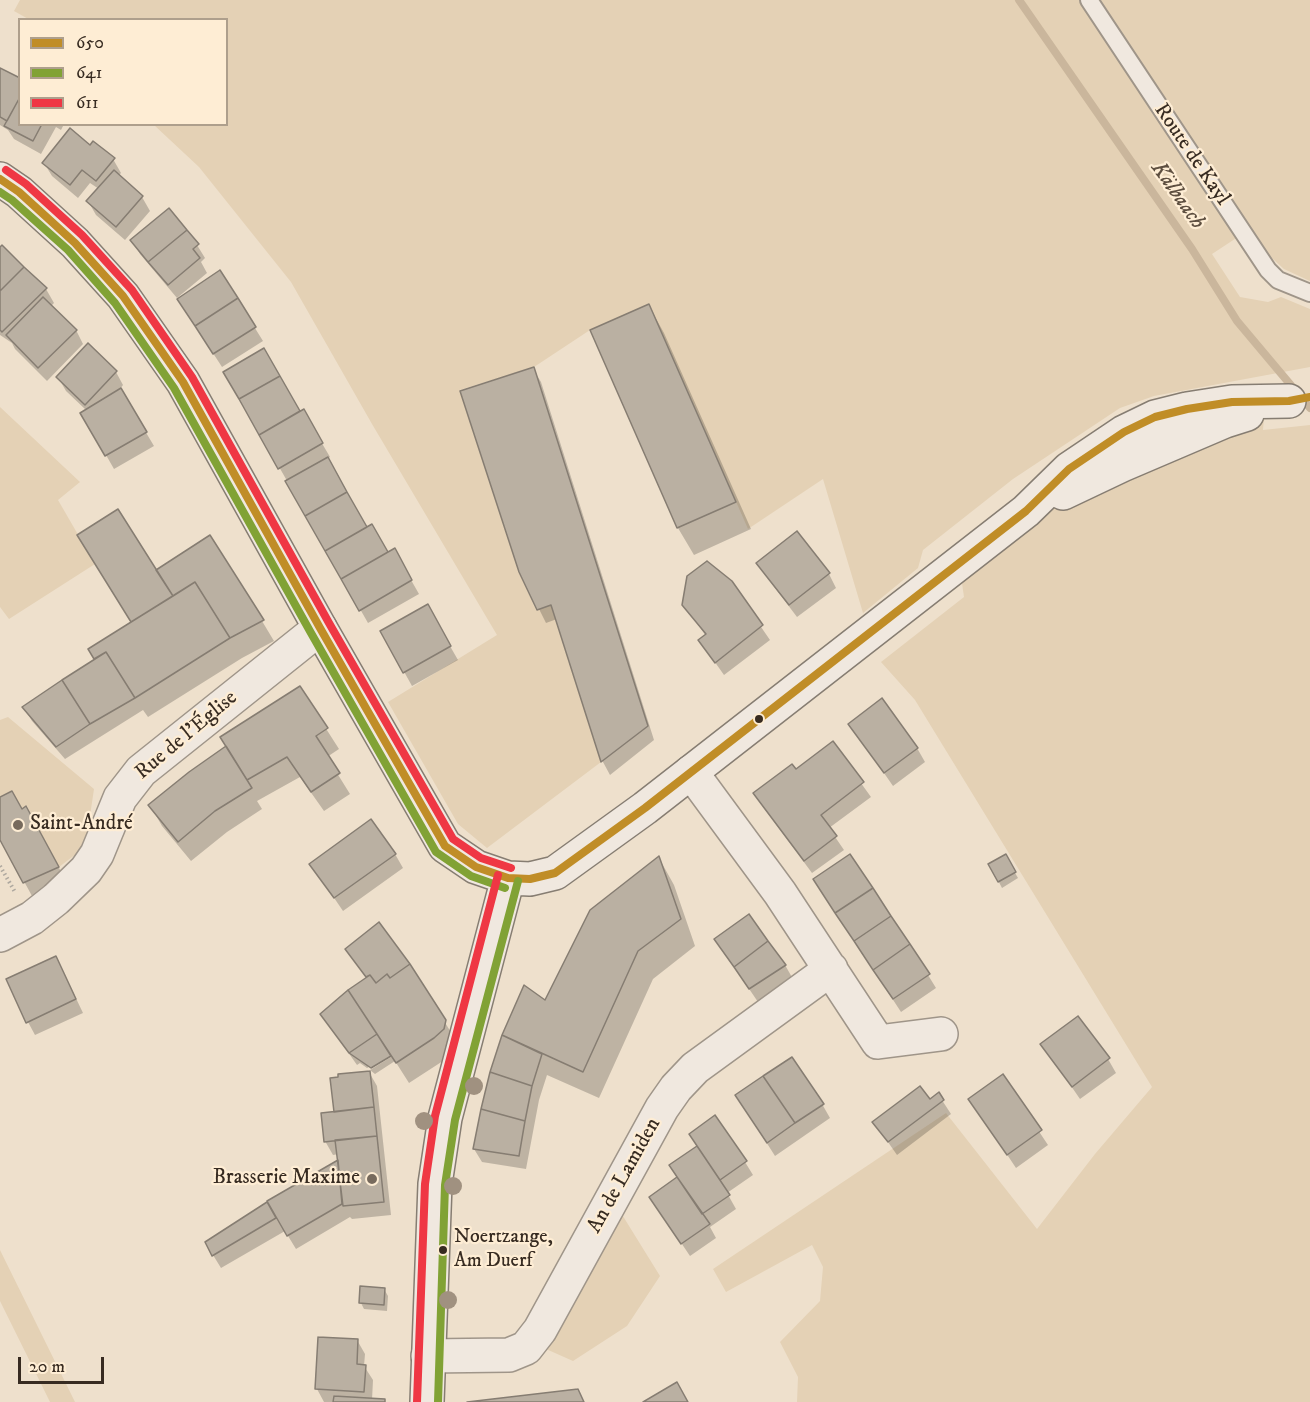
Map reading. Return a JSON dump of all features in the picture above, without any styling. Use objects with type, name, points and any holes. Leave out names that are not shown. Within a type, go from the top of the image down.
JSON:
[{"type":"main road","points":[[0,179],[19,192],[75,243],[123,297],[183,382],[445,846],[476,867],[508,878],[530,879],[555,873],[691,772],[1026,511],[1122,465],[1225,421],[1298,399]]},
{"type":"main road","name":"Rue de l'Église","points":[[0,935],[32,918],[86,870],[97,854],[120,798],[141,771],[320,628]]},
{"type":"main road","points":[[691,772],[780,893],[878,1042],[941,1034]]},
{"type":"main road","points":[[427,1402],[435,1184],[445,1118],[508,878]]},
{"type":"main road","name":"An de Lamiden","points":[[428,1356],[510,1354],[526,1348],[540,1330],[662,1108],[676,1088],[695,1068],[831,969]]},
{"type":"lane","name":"Route de Kayl","points":[[1089,0],[1268,270],[1278,280],[1310,292]]},
{"type":"path","points":[[0,866],[15,893]]},
{"type":"shaded area","points":[[20,0],[1310,0],[1310,281],[1284,269],[1244,233],[1212,254],[1240,297],[1268,302],[1281,297],[1310,309],[1310,367],[1154,396],[1120,408],[1013,479],[923,550],[918,568],[863,613],[823,479],[748,529],[649,304],[590,330],[534,367],[460,390],[519,572],[536,610],[551,605],[601,762],[487,848],[458,824],[388,702],[497,635],[291,282],[199,167],[155,126],[228,126],[228,18],[26,18],[14,11]]},
{"type":"shaded area","points":[[0,407],[80,482],[58,500],[95,564],[9,619],[0,607]]},
{"type":"shaded area","points":[[1264,418],[1263,430],[1310,425],[1310,1402],[797,1402],[798,1377],[780,1342],[820,1301],[823,1267],[812,1245],[726,1292],[713,1269],[946,1113],[1037,1229],[1095,1154],[1152,1087],[915,700],[881,662],[964,597],[962,583],[1062,502]]},
{"type":"shaded area","points":[[8,717],[94,789],[87,836],[80,851],[59,867],[27,806],[22,809],[12,791],[0,797],[0,720]]},
{"type":"shaded area","points":[[621,1213],[660,1276],[627,1326],[573,1361],[546,1349]]},
{"type":"shaded area","points":[[0,1250],[75,1402],[50,1402],[0,1301]]},
{"type":"building","points":[[0,68],[18,77],[18,101],[7,121],[0,117]]},
{"type":"building","points":[[18,101],[18,126],[41,126],[33,141],[4,126]]},
{"type":"building","points":[[70,128],[90,145],[93,141],[115,158],[96,181],[82,170],[70,185],[42,163]]},
{"type":"building","points":[[114,170],[143,196],[116,227],[86,201]]},
{"type":"building","points":[[169,208],[187,230],[148,262],[130,240]]},
{"type":"building","points":[[187,230],[199,244],[193,249],[200,258],[168,285],[148,262]]},
{"type":"building","points":[[2,245],[24,267],[0,291],[0,247]]},
{"type":"building","points":[[24,267],[47,288],[2,332],[0,330],[0,291]]},
{"type":"building","points":[[220,270],[238,298],[195,326],[177,299]]},
{"type":"building","points":[[43,297],[77,330],[38,368],[6,335]]},
{"type":"building","points":[[238,298],[256,327],[213,354],[195,326]]},
{"type":"building","points":[[649,304],[736,502],[677,528],[590,330]]},
{"type":"building","points":[[88,343],[117,371],[85,405],[56,377]]},
{"type":"building","points":[[264,348],[280,376],[239,399],[223,372]]},
{"type":"building","points":[[534,367],[648,726],[601,762],[551,605],[537,610],[519,572],[460,391]]},
{"type":"building","points":[[280,376],[300,411],[259,435],[239,399]]},
{"type":"building","points":[[121,388],[147,432],[105,456],[80,413]]},
{"type":"building","points":[[304,409],[323,443],[278,469],[259,435]]},
{"type":"building","points":[[328,457],[347,492],[305,516],[285,481]]},
{"type":"building","points":[[347,492],[367,527],[325,551],[305,516]]},
{"type":"building","points":[[118,509],[173,596],[131,622],[77,535]]},
{"type":"building","points":[[372,524],[388,552],[341,579],[325,551]]},
{"type":"building","points":[[797,531],[830,573],[789,605],[756,563]]},
{"type":"building","points":[[210,535],[264,620],[230,638],[195,582],[173,596],[156,570]]},
{"type":"building","points":[[395,548],[412,580],[359,611],[341,579]]},
{"type":"building","points":[[707,561],[732,581],[763,625],[715,663],[698,640],[706,634],[682,605],[687,576]]},
{"type":"building","points":[[195,582],[230,638],[135,698],[106,652],[94,659],[88,649]]},
{"type":"building","points":[[428,604],[451,646],[403,673],[380,631]]},
{"type":"building","points":[[106,652],[135,698],[90,724],[62,680]]},
{"type":"building","points":[[62,680],[90,724],[56,747],[22,707]]},
{"type":"building","points":[[300,686],[328,728],[316,736],[340,773],[311,792],[287,757],[247,780],[220,737]]},
{"type":"building","points":[[882,698],[918,748],[884,773],[848,724]]},
{"type":"building","points":[[833,741],[864,782],[821,815],[837,836],[804,861],[753,793],[792,764],[796,769]]},
{"type":"building","points":[[226,746],[252,788],[215,811],[178,842],[148,805]]},
{"type":"building","name":"Saint-André","points":[[12,791],[22,809],[26,806],[59,867],[23,883],[0,840],[0,797]]},
{"type":"building","points":[[371,819],[396,854],[334,898],[309,864]]},
{"type":"building","points":[[850,854],[873,888],[835,913],[813,879]]},
{"type":"building","points":[[1006,854],[1016,872],[998,882],[988,864]]},
{"type":"building","points":[[659,856],[681,919],[638,951],[583,1072],[502,1035],[524,985],[545,1000],[590,910]]},
{"type":"building","points":[[873,888],[891,916],[854,941],[835,913]]},
{"type":"building","points":[[749,914],[768,941],[734,967],[714,939]]},
{"type":"building","points":[[891,916],[910,944],[873,970],[854,941]]},
{"type":"building","points":[[379,922],[410,964],[390,978],[387,974],[376,983],[370,975],[366,977],[345,949]]},
{"type":"building","points":[[768,941],[786,965],[749,989],[734,967]]},
{"type":"building","points":[[910,944],[930,974],[893,999],[873,970]]},
{"type":"building","points":[[56,956],[76,999],[26,1023],[6,979]]},
{"type":"building","points":[[410,964],[446,1020],[444,1029],[434,1038],[396,1063],[348,990],[370,975],[376,983],[387,974],[390,978]]},
{"type":"building","points":[[348,990],[377,1034],[349,1053],[320,1014]]},
{"type":"building","points":[[1078,1016],[1110,1058],[1072,1087],[1040,1044]]},
{"type":"building","points":[[377,1034],[391,1056],[371,1068],[349,1053]]},
{"type":"building","points":[[502,1035],[542,1054],[532,1086],[490,1072]]},
{"type":"building","points":[[792,1057],[824,1104],[795,1123],[763,1076]]},
{"type":"building","points":[[370,1071],[374,1107],[334,1112],[330,1078],[338,1077],[338,1074]]},
{"type":"building","points":[[490,1072],[532,1086],[525,1121],[481,1109]]},
{"type":"building","points":[[1003,1074],[1042,1130],[1007,1155],[968,1099]]},
{"type":"building","points":[[763,1076],[795,1123],[767,1143],[735,1095]]},
{"type":"building","points":[[920,1086],[930,1099],[939,1092],[944,1100],[888,1142],[872,1122]]},
{"type":"building","points":[[374,1107],[377,1136],[324,1142],[321,1113]]},
{"type":"building","points":[[481,1109],[525,1121],[519,1156],[473,1149]]},
{"type":"building","points":[[715,1115],[747,1161],[720,1180],[689,1134]]},
{"type":"building","points":[[377,1136],[384,1202],[343,1206],[335,1140]]},
{"type":"building","points":[[697,1146],[730,1195],[702,1214],[669,1165]]},
{"type":"building","points":[[338,1160],[342,1204],[287,1236],[267,1201]]},
{"type":"building","points":[[677,1177],[710,1224],[681,1244],[649,1197]]},
{"type":"building","points":[[267,1202],[276,1218],[212,1256],[205,1242]]},
{"type":"building","points":[[360,1286],[385,1288],[384,1305],[359,1303]]},
{"type":"building","points":[[318,1337],[358,1339],[357,1364],[366,1365],[364,1392],[315,1389]]},
{"type":"building","points":[[677,1382],[688,1402],[643,1402]]},
{"type":"building","points":[[578,1389],[584,1402],[467,1402]]},
{"type":"building","points":[[334,1396],[385,1399],[385,1402],[333,1402]]},
{"type":"waterway","name":"Kälbaach","points":[[1019,0],[1192,249],[1237,321],[1310,408]]},
{"type":"transit line","name":"611","points":[[6,170],[26,184],[82,235],[132,290],[192,377],[453,839],[481,858],[511,868]]},
{"type":"transit line","name":"650","points":[[0,179],[19,192],[75,243],[123,296],[183,382],[445,846],[476,867],[508,878],[530,879],[555,873],[645,808],[1026,511],[1069,469],[1124,432],[1155,417],[1187,409],[1232,402],[1289,401],[1310,397]]},
{"type":"transit line","name":"641","points":[[0,192],[68,250],[115,303],[174,388],[436,852],[471,876],[505,888]]},
{"type":"transit line","name":"611","points":[[417,1402],[425,1184],[435,1116],[498,875]]},
{"type":"transit line","name":"641","points":[[438,1402],[445,1185],[455,1120],[518,881]]},
{"type":"place","name":"Saint-André","points":[[18,825]]},
{"type":"place","name":"Brasserie Maxime","points":[[372,1179]]},
{"type":"place","name":"Noertzange, Am Duerf","points":[[443,1250]]}]
